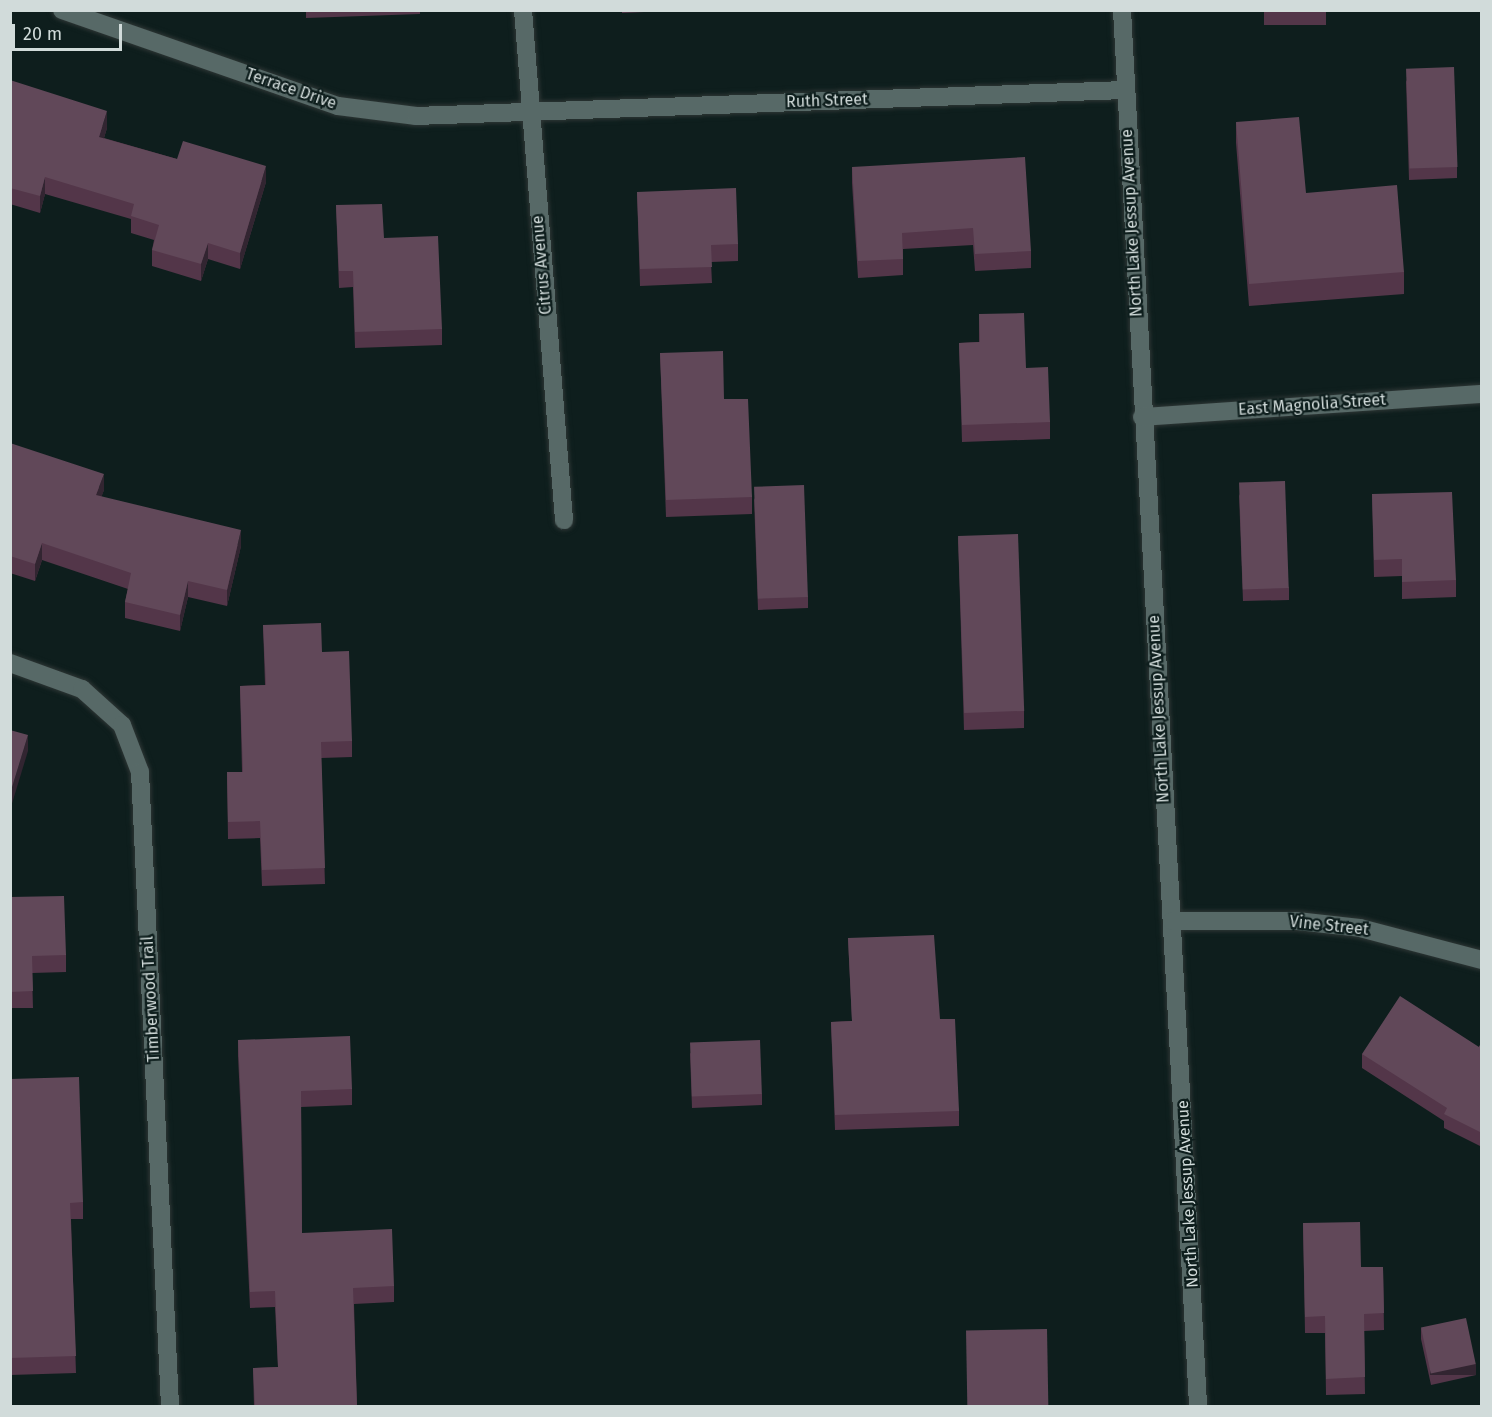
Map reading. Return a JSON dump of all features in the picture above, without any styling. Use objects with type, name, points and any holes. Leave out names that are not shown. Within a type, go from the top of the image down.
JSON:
[{"type":"street","name":"Terrace Drive","points":[[62,10],[338,106],[416,116],[528,111]]},
{"type":"street","name":"Citrus Avenue","points":[[523,10],[528,111],[564,520]]},
{"type":"street","name":"North Lake Jessup Avenue","points":[[1122,10],[1142,417],[1198,1407]]},
{"type":"street","name":"Ruth Street","points":[[528,111],[1126,90]]},
{"type":"street","name":"East Magnolia Street","points":[[1142,417],[1482,394]]},
{"type":"street","name":"Timberwood Trail","points":[[10,663],[82,689],[123,725],[140,772],[170,1407]]},
{"type":"street","name":"Vine Street","points":[[1172,921],[1286,921],[1360,928],[1482,960]]},
{"type":"building","points":[[1454,67],[1457,167],[1410,169],[1406,69]]},
{"type":"building","points":[[10,80],[107,111],[99,137],[177,159],[183,141],[266,166],[240,253],[208,243],[201,264],[152,250],[159,225],[131,216],[134,204],[45,177],[40,196],[10,188]]},
{"type":"building","points":[[1299,117],[1306,193],[1397,185],[1404,272],[1249,284],[1236,122]]},
{"type":"building","points":[[1025,157],[1031,251],[975,254],[973,228],[902,233],[903,259],[858,261],[852,167]]},
{"type":"building","points":[[736,188],[738,244],[711,245],[712,267],[640,269],[637,192]]},
{"type":"building","points":[[382,204],[384,238],[438,236],[442,329],[355,332],[353,271],[339,271],[336,205]]},
{"type":"building","points":[[1024,313],[1026,368],[1048,367],[1050,422],[962,425],[959,343],[980,342],[979,314]]},
{"type":"building","points":[[723,351],[724,399],[748,399],[752,497],[666,500],[660,353]]},
{"type":"building","points":[[10,443],[104,474],[96,495],[241,530],[227,590],[188,581],[180,615],[125,602],[131,573],[42,543],[35,564],[10,556]]},
{"type":"building","points":[[1285,481],[1289,588],[1243,590],[1239,483]]},
{"type":"building","points":[[804,485],[808,597],[758,599],[754,487]]},
{"type":"building","points":[[1452,492],[1456,580],[1402,582],[1402,559],[1374,560],[1372,494]]},
{"type":"building","points":[[1018,534],[1024,711],[964,713],[958,536]]},
{"type":"building","points":[[321,623],[322,652],[349,651],[352,741],[321,742],[325,868],[262,870],[260,821],[228,822],[227,772],[243,772],[240,686],[266,685],[263,625]]},
{"type":"building","points":[[10,730],[28,735],[10,794]]},
{"type":"building","points":[[64,896],[66,955],[32,956],[33,991],[10,992],[10,897]]},
{"type":"building","points":[[934,935],[940,1019],[955,1019],[959,1111],[835,1115],[831,1022],[852,1021],[848,938]]},
{"type":"building","points":[[1400,996],[1479,1047],[1482,1041],[1482,1133],[1444,1114],[1447,1108],[1362,1054]]},
{"type":"building","points":[[350,1036],[352,1089],[301,1091],[302,1233],[392,1229],[394,1286],[353,1288],[357,1407],[255,1407],[253,1368],[278,1367],[275,1291],[250,1292],[238,1040]]},
{"type":"building","points":[[760,1040],[762,1094],[692,1096],[690,1042]]},
{"type":"building","points":[[79,1077],[83,1202],[70,1203],[76,1356],[10,1358],[10,1079]]},
{"type":"building","points":[[1360,1222],[1361,1267],[1383,1267],[1384,1313],[1364,1314],[1365,1377],[1326,1379],[1325,1316],[1305,1317],[1303,1223]]},
{"type":"building","points":[[1466,1318],[1476,1364],[1431,1374],[1421,1328]]},
{"type":"building","points":[[1047,1329],[1048,1406],[967,1406],[966,1330]]}]
